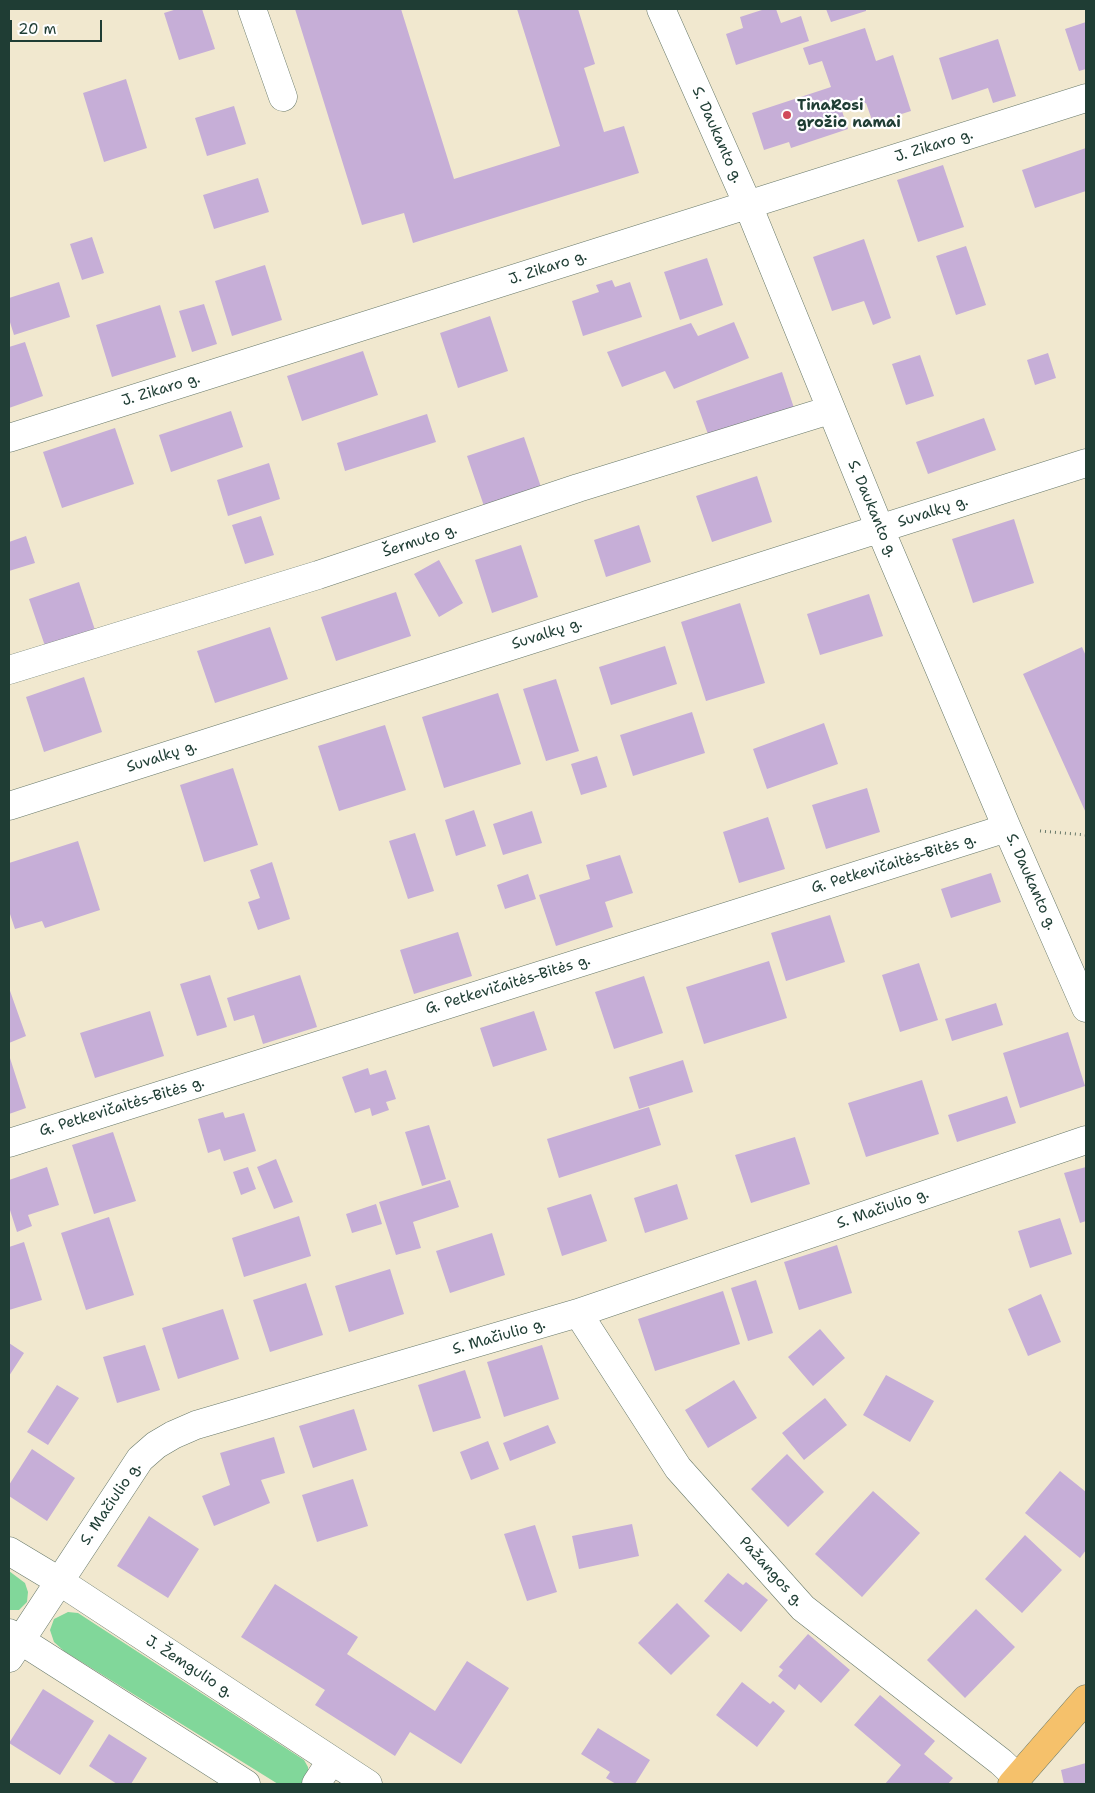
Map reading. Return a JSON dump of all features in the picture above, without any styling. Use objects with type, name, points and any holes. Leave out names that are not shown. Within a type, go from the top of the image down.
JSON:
[{"type":"main road","points":[[1015,1781],[1086,1699]]},
{"type":"street","points":[[252,9],[283,97]]},
{"type":"street","name":"S. Daukanto g.","points":[[662,9],[748,205],[880,529],[1086,1008]]},
{"type":"street","name":"J. Zikaro g.","points":[[9,438],[1086,98]]},
{"type":"street","name":"Šermuto g.","points":[[9,670],[309,578],[578,488],[830,410]]},
{"type":"street","name":"Suvalkų g.","points":[[9,806],[1086,463]]},
{"type":"street","name":"G. Petkevičaitės-Bitės g.","points":[[9,1142],[1007,828]]},
{"type":"street","name":"S. Mačiulio g.","points":[[12,1644],[59,1581],[140,1459],[173,1434],[196,1425],[578,1314],[1086,1140]]},
{"type":"street","name":"Pažangos g.","points":[[578,1314],[678,1468],[802,1608],[1001,1762],[1015,1781]]},
{"type":"street","name":"J. Žemgulio g.","points":[[9,1551],[59,1581],[368,1784]]},
{"type":"street","points":[[12,1644],[246,1784]]},
{"type":"street","points":[[316,1784],[331,1761]]},
{"type":"path","points":[[1007,828],[1086,835]]},
{"type":"green space","points":[[9,1571],[25,1583],[28,1592],[27,1602],[19,1610],[9,1610]]},
{"type":"green space","points":[[68,1612],[78,1613],[304,1760],[308,1767],[308,1776],[301,1784],[278,1784],[64,1651],[54,1642],[50,1630],[54,1619]]},
{"type":"building","points":[[177,9],[202,9],[215,49],[179,60],[164,13]]},
{"type":"building","points":[[295,9],[401,9],[454,179],[560,146],[517,9],[578,9],[595,64],[584,68],[604,132],[624,126],[639,173],[413,243],[404,213],[362,225]]},
{"type":"building","points":[[765,9],[776,9],[781,23],[801,16],[809,41],[736,65],[726,34],[743,28],[740,17]]},
{"type":"building","points":[[826,9],[866,9],[866,11],[831,22]]},
{"type":"building","points":[[1086,22],[1086,69],[1079,71],[1065,29]]},
{"type":"building","points":[[865,28],[876,61],[893,55],[911,111],[873,123],[866,103],[842,111],[848,129],[791,148],[789,142],[764,150],[752,113],[831,87],[822,61],[809,65],[803,48]]},
{"type":"building","points":[[998,39],[1016,96],[993,103],[988,88],[952,100],[939,58]]},
{"type":"building","points":[[126,79],[147,148],[104,162],[83,93]]},
{"type":"building","points":[[234,106],[246,144],[207,156],[195,118]]},
{"type":"building","points":[[1086,148],[1086,191],[1035,208],[1022,170]]},
{"type":"building","points":[[943,165],[964,227],[918,242],[897,180]]},
{"type":"building","points":[[258,178],[269,212],[214,229],[203,195]]},
{"type":"building","points":[[92,237],[104,273],[82,280],[70,244]]},
{"type":"building","points":[[864,239],[891,318],[873,325],[864,301],[832,311],[813,257]]},
{"type":"building","points":[[966,246],[986,305],[956,315],[936,256]]},
{"type":"building","points":[[707,258],[723,305],[680,320],[664,272]]},
{"type":"building","points":[[265,265],[282,320],[232,336],[215,281]]},
{"type":"building","points":[[612,280],[615,287],[630,282],[642,317],[583,336],[572,301],[599,292],[596,285]]},
{"type":"building","points":[[59,282],[70,317],[14,335],[9,319],[9,298]]},
{"type":"building","points":[[204,304],[217,344],[192,352],[179,311]]},
{"type":"building","points":[[160,305],[176,357],[112,377],[96,325]]},
{"type":"building","points":[[490,316],[508,371],[458,388],[440,333]]},
{"type":"building","points":[[734,322],[749,358],[674,389],[665,371],[622,387],[607,352],[691,323],[698,336]]},
{"type":"building","points":[[25,342],[43,396],[9,408],[9,347]]},
{"type":"building","points":[[363,351],[378,395],[302,421],[287,376]]},
{"type":"building","points":[[1048,353],[1056,378],[1035,385],[1027,360]]},
{"type":"building","points":[[920,355],[934,396],[906,405],[892,364]]},
{"type":"building","points":[[782,372],[794,408],[709,437],[696,401]]},
{"type":"building","points":[[231,411],[243,447],[171,472],[159,435]]},
{"type":"building","points":[[427,414],[436,442],[345,471],[337,443]]},
{"type":"building","points":[[984,418],[996,450],[928,474],[916,442]]},
{"type":"building","points":[[115,428],[134,484],[62,508],[43,452]]},
{"type":"building","points":[[524,437],[542,490],[485,509],[467,456]]},
{"type":"building","points":[[269,463],[280,499],[228,516],[217,480]]},
{"type":"building","points":[[757,476],[772,522],[712,542],[696,496]]},
{"type":"building","points":[[261,516],[274,555],[245,564],[232,525]]},
{"type":"building","points":[[1014,519],[1034,583],[973,603],[952,539]]},
{"type":"building","points":[[639,525],[651,562],[606,577],[594,540]]},
{"type":"building","points":[[26,536],[35,563],[9,571],[9,542]]},
{"type":"building","points":[[521,545],[538,597],[492,613],[475,560]]},
{"type":"building","points":[[439,560],[463,603],[439,617],[414,574]]},
{"type":"building","points":[[79,582],[95,630],[45,646],[29,599]]},
{"type":"building","points":[[396,592],[411,636],[336,661],[321,617]]},
{"type":"building","points":[[869,594],[883,636],[820,655],[807,614]]},
{"type":"building","points":[[740,603],[765,683],[706,701],[681,622]]},
{"type":"building","points":[[270,627],[288,679],[215,703],[197,651]]},
{"type":"building","points":[[665,646],[677,684],[611,705],[599,667]]},
{"type":"building","points":[[1082,647],[1086,656],[1086,813],[1023,674]]},
{"type":"building","points":[[84,677],[102,732],[44,752],[26,697]]},
{"type":"building","points":[[556,679],[579,751],[546,761],[523,689]]},
{"type":"building","points":[[498,693],[521,764],[444,788],[422,717]]},
{"type":"building","points":[[692,712],[705,753],[633,776],[620,735]]},
{"type":"building","points":[[824,723],[838,764],[767,789],[753,749]]},
{"type":"building","points":[[385,725],[406,790],[339,811],[318,746]]},
{"type":"building","points":[[597,756],[607,787],[581,795],[571,764]]},
{"type":"building","points":[[233,768],[258,845],[204,862],[180,785]]},
{"type":"building","points":[[867,788],[880,832],[826,849],[812,805]]},
{"type":"building","points":[[474,810],[486,846],[456,856],[445,820]]},
{"type":"building","points":[[532,811],[542,843],[503,855],[493,824]]},
{"type":"building","points":[[768,817],[785,869],[739,883],[723,832]]},
{"type":"building","points":[[415,833],[434,891],[408,899],[389,841]]},
{"type":"building","points":[[78,841],[100,910],[45,928],[42,921],[15,929],[9,911],[9,863]]},
{"type":"building","points":[[620,855],[633,893],[605,902],[613,927],[556,946],[539,895],[590,879],[586,865]]},
{"type":"building","points":[[272,862],[290,919],[258,930],[248,902],[260,898],[250,870]]},
{"type":"building","points":[[991,873],[1001,902],[951,918],[941,889]]},
{"type":"building","points":[[528,874],[536,899],[505,909],[497,885]]},
{"type":"building","points":[[830,915],[845,962],[786,981],[771,933]]},
{"type":"building","points":[[458,932],[472,976],[414,994],[400,950]]},
{"type":"building","points":[[769,961],[787,1018],[704,1044],[686,987]]},
{"type":"building","points":[[919,963],[938,1020],[900,1032],[882,975]]},
{"type":"building","points":[[210,975],[227,1027],[197,1036],[180,984]]},
{"type":"building","points":[[300,975],[317,1027],[263,1044],[254,1015],[234,1021],[227,998]]},
{"type":"building","points":[[644,976],[663,1033],[614,1049],[595,992]]},
{"type":"building","points":[[9,988],[26,1036],[9,1043]]},
{"type":"building","points":[[996,1003],[1003,1025],[952,1041],[945,1019]]},
{"type":"building","points":[[150,1011],[164,1056],[95,1078],[80,1033]]},
{"type":"building","points":[[534,1011],[547,1050],[493,1067],[480,1028]]},
{"type":"building","points":[[1068,1032],[1085,1086],[1020,1108],[1003,1053]]},
{"type":"building","points":[[9,1055],[26,1108],[9,1114]]},
{"type":"building","points":[[683,1060],[693,1092],[639,1109],[629,1077]]},
{"type":"building","points":[[368,1068],[370,1075],[386,1070],[396,1099],[386,1102],[389,1110],[372,1116],[370,1108],[355,1113],[342,1077]]},
{"type":"building","points":[[922,1080],[939,1134],[866,1157],[848,1103]]},
{"type":"building","points":[[1007,1096],[1016,1123],[957,1142],[948,1115]]},
{"type":"building","points":[[649,1107],[661,1145],[559,1178],[547,1139]]},
{"type":"building","points":[[223,1112],[225,1118],[244,1113],[256,1151],[224,1161],[220,1149],[208,1153],[198,1119]]},
{"type":"building","points":[[429,1125],[446,1179],[422,1186],[405,1132]]},
{"type":"building","points":[[113,1132],[136,1201],[94,1214],[72,1145]]},
{"type":"building","points":[[795,1137],[810,1184],[751,1203],[735,1155]]},
{"type":"building","points":[[276,1159],[293,1202],[274,1209],[257,1167]]},
{"type":"building","points":[[47,1167],[59,1205],[28,1215],[32,1226],[17,1232],[9,1207],[9,1180]]},
{"type":"building","points":[[248,1167],[256,1189],[241,1195],[233,1172]]},
{"type":"building","points":[[1086,1167],[1086,1221],[1080,1223],[1064,1173]]},
{"type":"building","points":[[450,1180],[459,1207],[413,1222],[421,1248],[396,1255],[379,1202]]},
{"type":"building","points":[[677,1184],[688,1219],[645,1233],[634,1198]]},
{"type":"building","points":[[591,1194],[607,1241],[562,1256],[547,1208]]},
{"type":"building","points":[[376,1204],[382,1224],[352,1233],[346,1214]]},
{"type":"building","points":[[299,1216],[311,1256],[244,1277],[232,1238]]},
{"type":"building","points":[[109,1217],[134,1295],[86,1310],[61,1233]]},
{"type":"building","points":[[1060,1218],[1072,1254],[1030,1268],[1018,1231]]},
{"type":"building","points":[[492,1233],[505,1275],[450,1293],[436,1251]]},
{"type":"building","points":[[24,1242],[42,1300],[9,1310],[9,1247]]},
{"type":"building","points":[[837,1245],[852,1293],[799,1310],[784,1262]]},
{"type":"building","points":[[390,1269],[404,1314],[349,1332],[335,1286]]},
{"type":"building","points":[[756,1280],[773,1333],[748,1341],[731,1288]]},
{"type":"building","points":[[306,1283],[323,1335],[270,1352],[253,1300]]},
{"type":"building","points":[[723,1291],[740,1344],[655,1371],[638,1319]]},
{"type":"building","points":[[1041,1294],[1061,1342],[1028,1356],[1008,1309]]},
{"type":"building","points":[[223,1309],[239,1359],[178,1379],[162,1328]]},
{"type":"building","points":[[820,1329],[845,1358],[813,1386],[788,1357]]},
{"type":"building","points":[[9,1343],[24,1353],[9,1376]]},
{"type":"building","points":[[145,1345],[160,1390],[117,1403],[103,1357]]},
{"type":"building","points":[[542,1345],[559,1399],[504,1417],[487,1362]]},
{"type":"building","points":[[465,1370],[481,1418],[433,1432],[418,1385]]},
{"type":"building","points":[[886,1375],[934,1401],[910,1442],[863,1415]]},
{"type":"building","points":[[734,1380],[757,1418],[708,1448],[685,1410]]},
{"type":"building","points":[[57,1385],[79,1398],[48,1445],[27,1432]]},
{"type":"building","points":[[825,1398],[847,1425],[804,1460],[782,1433]]},
{"type":"building","points":[[354,1409],[367,1450],[313,1468],[299,1426]]},
{"type":"building","points":[[548,1425],[556,1443],[510,1461],[503,1443]]},
{"type":"building","points":[[274,1437],[285,1473],[261,1480],[270,1503],[214,1526],[202,1496],[230,1485],[220,1453]]},
{"type":"building","points":[[488,1441],[499,1469],[471,1480],[460,1452]]},
{"type":"building","points":[[32,1449],[75,1478],[47,1521],[9,1496],[9,1485]]},
{"type":"building","points":[[787,1454],[824,1492],[788,1527],[751,1489]]},
{"type":"building","points":[[1060,1471],[1086,1492],[1086,1550],[1080,1558],[1025,1513]]},
{"type":"building","points":[[353,1479],[368,1526],[317,1542],[302,1495]]},
{"type":"building","points":[[873,1491],[920,1533],[862,1597],[815,1554]]},
{"type":"building","points":[[149,1516],[199,1549],[168,1598],[117,1566]]},
{"type":"building","points":[[632,1524],[639,1556],[579,1569],[572,1536]]},
{"type":"building","points":[[535,1525],[557,1592],[527,1601],[504,1534]]},
{"type":"building","points":[[1025,1535],[1062,1570],[1022,1613],[985,1579]]},
{"type":"building","points":[[728,1573],[743,1585],[746,1582],[768,1600],[741,1632],[704,1601]]},
{"type":"building","points":[[275,1584],[358,1637],[347,1654],[435,1711],[467,1661],[509,1688],[461,1764],[410,1732],[395,1756],[315,1705],[325,1690],[241,1637]]},
{"type":"building","points":[[677,1603],[710,1636],[671,1675],[638,1643]]},
{"type":"building","points":[[976,1609],[1015,1647],[965,1698],[927,1660]]},
{"type":"building","points":[[808,1634],[850,1670],[821,1703],[799,1684],[795,1690],[778,1676],[783,1670],[779,1667]]},
{"type":"building","points":[[742,1682],[770,1704],[773,1701],[785,1711],[757,1747],[716,1715]]},
{"type":"building","points":[[43,1689],[94,1721],[60,1775],[9,1743]]},
{"type":"building","points":[[880,1695],[935,1741],[924,1754],[953,1778],[948,1784],[885,1784],[901,1765],[854,1725]]},
{"type":"building","points":[[598,1728],[650,1760],[635,1784],[616,1784],[606,1778],[610,1772],[581,1754]]},
{"type":"building","points":[[109,1734],[147,1758],[131,1784],[117,1784],[89,1766]]},
{"type":"building","points":[[1086,1763],[1086,1784],[1064,1784],[1061,1770]]},
{"type":"place","name":"TinaRosi grožio namai","points":[[787,115]]}]
